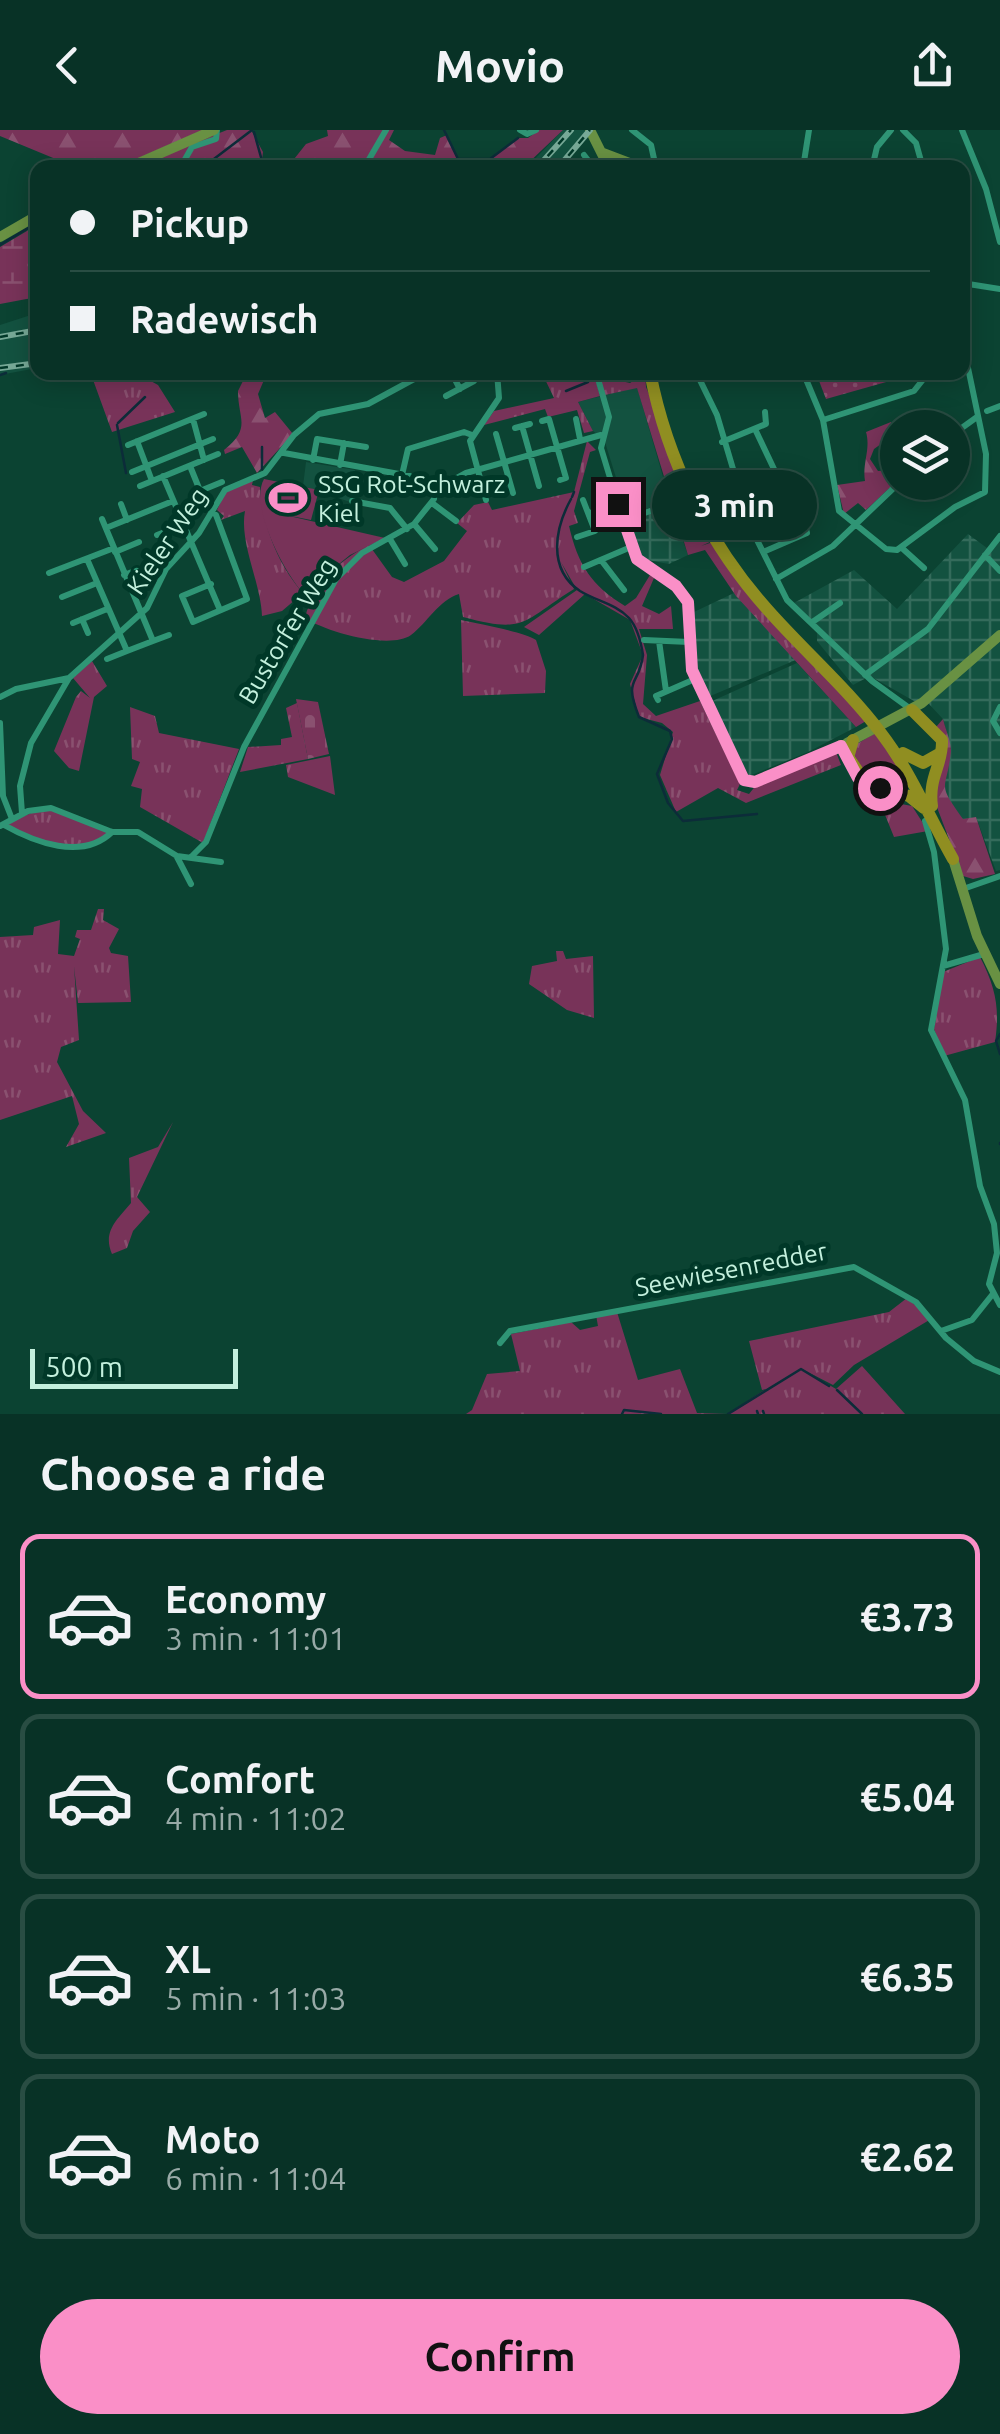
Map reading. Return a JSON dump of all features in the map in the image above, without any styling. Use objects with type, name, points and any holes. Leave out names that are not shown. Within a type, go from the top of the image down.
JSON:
[{"type":"highway","points":[[655,380],[676,447],[721,539],[765,599],[880,726],[898,751],[953,858]]},
{"type":"highway","points":[[914,712],[940,735],[942,748],[930,780],[928,814]]},
{"type":"highway","points":[[847,748],[866,785],[911,797],[928,814]]},
{"type":"highway","points":[[898,751],[927,762],[942,748]]},
{"type":"highway","points":[[866,785],[883,787],[894,780],[899,768],[898,751]]},
{"type":"main road","points":[[146,160],[216,130]]},
{"type":"main road","points":[[592,133],[606,160]]},
{"type":"main road","points":[[603,153],[623,160]]},
{"type":"main road","points":[[612,160],[619,158]]},
{"type":"main road","points":[[0,237],[30,220]]},
{"type":"main road","points":[[847,748],[914,712],[1000,635]]},
{"type":"main road","points":[[953,858],[967,883],[965,902],[984,954],[1000,984]]},
{"type":"street","points":[[185,160],[192,147],[216,138],[216,130]]},
{"type":"street","points":[[369,160],[386,130]]},
{"type":"street","points":[[520,130],[527,134],[536,130]]},
{"type":"street","points":[[632,130],[643,133],[655,160]]},
{"type":"street","points":[[804,160],[809,130]]},
{"type":"street","points":[[874,160],[877,146],[891,130]]},
{"type":"street","points":[[903,130],[916,143],[920,160]]},
{"type":"street","points":[[962,130],[986,189],[1000,242]]},
{"type":"street","points":[[584,156],[587,160]]},
{"type":"street","points":[[970,284],[1000,290]]},
{"type":"street","name":"Kieler Weg","points":[[22,813],[20,786],[31,743],[69,678],[141,614],[166,569],[192,542],[231,485],[265,473],[294,435],[327,410],[368,404],[413,380]]},
{"type":"street","points":[[455,380],[460,389]]},
{"type":"street","points":[[486,500],[470,446],[472,435],[499,398],[497,380]]},
{"type":"street","points":[[598,380],[609,417],[600,437],[631,547],[642,564],[684,595],[691,613],[689,642],[696,679],[748,783],[847,748]]},
{"type":"street","points":[[700,380],[717,416],[722,442],[763,552],[791,606],[865,674],[914,712]]},
{"type":"street","points":[[806,380],[823,420],[838,512],[886,549],[903,548],[946,513],[984,494],[986,454],[970,380]]},
{"type":"street","points":[[823,420],[914,392],[923,380]]},
{"type":"street","points":[[446,396],[474,381]]},
{"type":"street","points":[[988,411],[1000,406]]},
{"type":"street","points":[[722,442],[766,424],[766,412]]},
{"type":"street","points":[[128,445],[204,414]]},
{"type":"street","points":[[970,421],[977,416]]},
{"type":"street","points":[[192,418],[204,460]]},
{"type":"street","points":[[576,419],[585,438]]},
{"type":"street","points":[[545,420],[566,478],[560,480]]},
{"type":"street","points":[[522,426],[539,486]]},
{"type":"street","points":[[755,429],[792,507]]},
{"type":"street","points":[[402,474],[408,449],[464,432],[472,435]]},
{"type":"street","points":[[497,434],[512,493]]},
{"type":"street","points":[[284,453],[402,474],[435,490],[477,470],[600,437]]},
{"type":"street","points":[[313,460],[317,438],[366,447]]},
{"type":"street","points":[[132,472],[213,440]]},
{"type":"street","points":[[136,441],[152,480]]},
{"type":"street","points":[[340,465],[344,443]]},
{"type":"street","points":[[140,486],[218,454]]},
{"type":"street","points":[[190,466],[247,598],[193,622],[182,596],[211,584]]},
{"type":"street","points":[[163,476],[220,610]]},
{"type":"street","points":[[200,491],[222,482]]},
{"type":"street","name":"Bustorfer Weg","points":[[192,856],[206,842],[252,730],[336,579],[354,558],[410,527],[432,502],[435,490]]},
{"type":"street","points":[[577,536],[597,530],[583,500]]},
{"type":"street","points":[[776,579],[833,546],[880,500]]},
{"type":"street","points":[[106,528],[174,501]]},
{"type":"street","points":[[352,501],[390,508],[435,549]]},
{"type":"street","points":[[432,502],[456,521]]},
{"type":"street","points":[[122,504],[127,520]]},
{"type":"street","points":[[590,512],[618,504]]},
{"type":"street","points":[[623,520],[666,506]]},
{"type":"street","points":[[102,519],[153,641]]},
{"type":"street","points":[[157,535],[183,525]]},
{"type":"street","points":[[763,552],[807,533],[805,525]]},
{"type":"street","points":[[865,674],[928,630],[1000,536]]},
{"type":"street","points":[[390,539],[405,564]]},
{"type":"street","points":[[49,573],[139,542]]},
{"type":"street","points":[[584,566],[631,547]]},
{"type":"street","points":[[903,548],[924,568]]},
{"type":"street","points":[[985,556],[1000,571]]},
{"type":"street","points":[[87,559],[127,652]]},
{"type":"street","points":[[601,560],[624,590]]},
{"type":"street","points":[[124,576],[148,566]]},
{"type":"street","points":[[62,597],[97,583]]},
{"type":"street","points":[[811,624],[840,603]]},
{"type":"street","points":[[73,622],[107,609]]},
{"type":"street","points":[[82,619],[88,632]]},
{"type":"street","points":[[107,660],[169,634]]},
{"type":"street","points":[[644,640],[689,642]]},
{"type":"street","points":[[658,641],[666,690]]},
{"type":"street","points":[[0,697],[16,689],[69,678]]},
{"type":"street","points":[[658,700],[656,696],[666,690],[696,679]]},
{"type":"street","points":[[1000,707],[993,722],[1000,733]]},
{"type":"street","points":[[0,723],[3,796],[12,820]]},
{"type":"street","points":[[1,825],[22,813],[51,808],[112,832],[138,832],[177,856],[221,862]]},
{"type":"street","points":[[928,814],[946,949],[931,1030],[964,1100],[980,1186],[994,1224],[997,1253],[988,1280],[1000,1305]]},
{"type":"street","points":[[1,825],[50,845],[91,844],[112,832]]},
{"type":"street","points":[[177,856],[191,884]]},
{"type":"street","points":[[967,883],[1000,876]]},
{"type":"street","points":[[943,966],[984,954]]},
{"type":"street","name":"Seewiesenredder","points":[[500,1343],[510,1331],[850,1266],[916,1302],[974,1361],[1000,1372]]},
{"type":"street","points":[[941,1330],[974,1318],[992,1295]]},
{"type":"shaded area","points":[[563,130],[595,130],[567,160],[534,160]]},
{"type":"shaded area","points":[[30,315],[30,369],[0,375],[0,325]]},
{"type":"shaded area","points":[[637,387],[670,501],[628,516],[604,439],[593,431],[578,402]]},
{"type":"shaded area","points":[[306,462],[355,470],[350,502],[303,486]]},
{"type":"shaded area","points":[[669,501],[688,555],[669,564],[642,559],[628,516]]},
{"type":"shaded area","points":[[968,534],[991,551],[1000,539],[1000,870],[996,871],[976,817],[963,820],[945,794],[943,774],[951,749],[943,719],[929,704],[914,701],[870,676],[853,685],[817,641],[817,626],[792,604],[854,570],[897,609]]},
{"type":"shaded area","points":[[734,593],[798,659],[708,697],[693,657],[694,612]]},
{"type":"shaded area","points":[[797,663],[856,727],[749,776],[710,702]]},
{"type":"green space","points":[[0,130],[203,130],[134,160],[58,160],[0,136]]},
{"type":"green space","points":[[227,130],[251,130],[263,152],[262,160],[152,160]]},
{"type":"green space","points":[[327,130],[394,130],[389,140],[405,151],[435,155],[440,138],[447,135],[458,159],[490,159],[518,138],[528,138],[539,130],[563,130],[531,160],[293,160],[306,144],[328,136]]},
{"type":"green space","points":[[30,229],[30,298],[0,304],[0,247]]},
{"type":"green space","points":[[93,380],[149,380],[158,385],[175,412],[112,432]]},
{"type":"green space","points":[[244,380],[264,380],[258,394],[265,418],[275,412],[293,434],[257,473],[242,447],[225,454],[224,450],[241,429],[238,391]]},
{"type":"green space","points":[[545,380],[596,380],[600,396],[578,402],[593,431],[584,433],[577,410],[548,417],[545,409],[484,425],[494,411],[554,398]]},
{"type":"green space","points":[[600,380],[646,380],[712,541],[701,546],[713,542],[866,721],[856,727],[736,596],[705,550],[688,555],[637,388],[605,395]]},
{"type":"green space","points":[[819,380],[893,380],[826,399]]},
{"type":"green space","points":[[880,426],[880,445],[870,459],[880,471],[880,497],[866,510],[858,503],[844,514],[837,485],[865,481],[866,432]]},
{"type":"green space","points":[[587,441],[596,450],[590,452],[574,511],[578,523],[569,526],[582,563],[603,590],[625,606],[636,598],[650,575],[654,578],[642,606],[659,614],[671,606],[673,629],[639,629],[647,655],[643,704],[656,716],[700,701],[740,784],[737,790],[749,794],[757,784],[836,752],[841,765],[746,803],[718,788],[676,812],[660,775],[673,732],[662,723],[639,717],[630,684],[643,655],[630,620],[585,594],[539,635],[524,627],[577,590],[561,562],[574,589],[523,622],[500,624],[463,617],[459,594],[445,601],[411,635],[389,641],[327,629],[305,618],[314,594],[328,575],[369,545],[392,577],[404,582],[444,561],[467,531],[457,523],[474,505],[488,502],[492,510],[574,492]]},
{"type":"green space","points":[[264,479],[319,490],[311,520],[276,513],[385,538],[350,555],[303,593],[278,555],[265,521],[261,505]]},
{"type":"green space","points":[[253,480],[252,485],[260,487],[273,543],[303,593],[282,611],[262,616],[245,536],[245,511],[221,520],[224,516],[217,510],[226,491]]},
{"type":"green space","points":[[461,620],[536,640],[546,671],[545,693],[463,696]]},
{"type":"green space","points":[[92,661],[107,686],[94,697],[79,771],[69,768],[54,751],[76,697],[81,691],[90,698],[73,678]]},
{"type":"green space","points":[[296,699],[318,702],[329,754],[308,759]]},
{"type":"green space","points":[[297,703],[308,759],[240,772],[248,747],[281,745],[281,739],[292,737],[286,708]]},
{"type":"green space","points":[[130,707],[155,716],[159,733],[239,749],[203,843],[140,807],[142,789],[131,786],[140,762],[132,759]]},
{"type":"green space","points":[[943,719],[951,751],[946,791],[963,819],[976,817],[995,874],[973,879],[963,876],[935,802],[942,757],[936,727]]},
{"type":"green space","points":[[877,732],[897,766],[895,776],[884,784],[872,784],[850,748]]},
{"type":"green space","points":[[330,756],[335,795],[288,777],[286,765]]},
{"type":"green space","points":[[879,800],[912,806],[928,831],[894,837]]},
{"type":"green space","points":[[41,809],[109,833],[84,844],[57,844],[5,824]]},
{"type":"green space","points":[[98,909],[104,909],[103,920],[119,929],[109,948],[111,953],[128,956],[131,1002],[78,1003],[74,966],[79,1040],[61,1047],[57,1062],[83,1111],[106,1133],[66,1147],[79,1124],[72,1096],[0,1120],[0,937],[33,935],[34,927],[60,920],[58,954],[74,956],[80,939],[75,937],[77,930],[91,930]]},
{"type":"green space","points":[[556,951],[563,951],[566,959],[593,956],[594,1018],[567,1010],[529,984],[532,966],[557,961]]},
{"type":"green space","points":[[980,957],[995,999],[995,1042],[944,1056],[934,1029],[943,972]]},
{"type":"green space","points":[[173,1122],[137,1197],[150,1212],[133,1231],[127,1248],[112,1254],[110,1232],[131,1203],[129,1158],[158,1147]]},
{"type":"green space","points":[[907,1298],[931,1319],[854,1365],[833,1385],[802,1369],[836,1389],[862,1366],[905,1414],[728,1414],[766,1389],[762,1390],[749,1341],[889,1312]]},
{"type":"green space","points":[[617,1312],[638,1380],[680,1369],[697,1413],[727,1414],[466,1414],[472,1410],[487,1374],[520,1371],[511,1334],[571,1322],[580,1330],[598,1326],[596,1315]]},
{"type":"waterway","points":[[213,160],[252,130]]},
{"type":"waterway","points":[[444,130],[458,159],[490,159],[518,138]]},
{"type":"waterway","points":[[254,132],[262,160]]},
{"type":"waterway","points":[[0,245],[30,227]]},
{"type":"waterway","points":[[0,375],[6,373]]},
{"type":"waterway","points":[[566,391],[588,382]]},
{"type":"waterway","points":[[118,423],[145,397]]},
{"type":"waterway","points":[[117,425],[126,473]]},
{"type":"waterway","points":[[262,447],[262,469]]},
{"type":"waterway","points":[[572,497],[574,492]]},
{"type":"waterway","points":[[571,499],[558,535],[558,560],[569,582],[624,613],[637,631],[643,655],[632,695],[639,717],[670,731],[672,739],[657,774],[668,803],[683,821],[757,814]]},
{"type":"waterway","points":[[1000,1034],[996,1041],[1000,1054]]},
{"type":"waterway","points":[[728,1414],[801,1369],[829,1386]]},
{"type":"waterway","points":[[837,1390],[862,1414]]},
{"type":"waterway","points":[[622,1414],[624,1410],[661,1414]]},
{"type":"railway","points":[[544,160],[571,130]]},
{"type":"railway","points":[[565,160],[590,130]]},
{"type":"railway","points":[[0,337],[30,331]]},
{"type":"railway","points":[[0,368],[30,364]]},
{"type":"place","name":"SSG Rot-Schwarz Kiel","points":[[288,498]]},
{"type":"route","points":[[618,504],[637,559],[676,586],[688,602],[692,670],[744,780],[755,782],[841,746],[858,778],[866,785],[880,788]]}]
